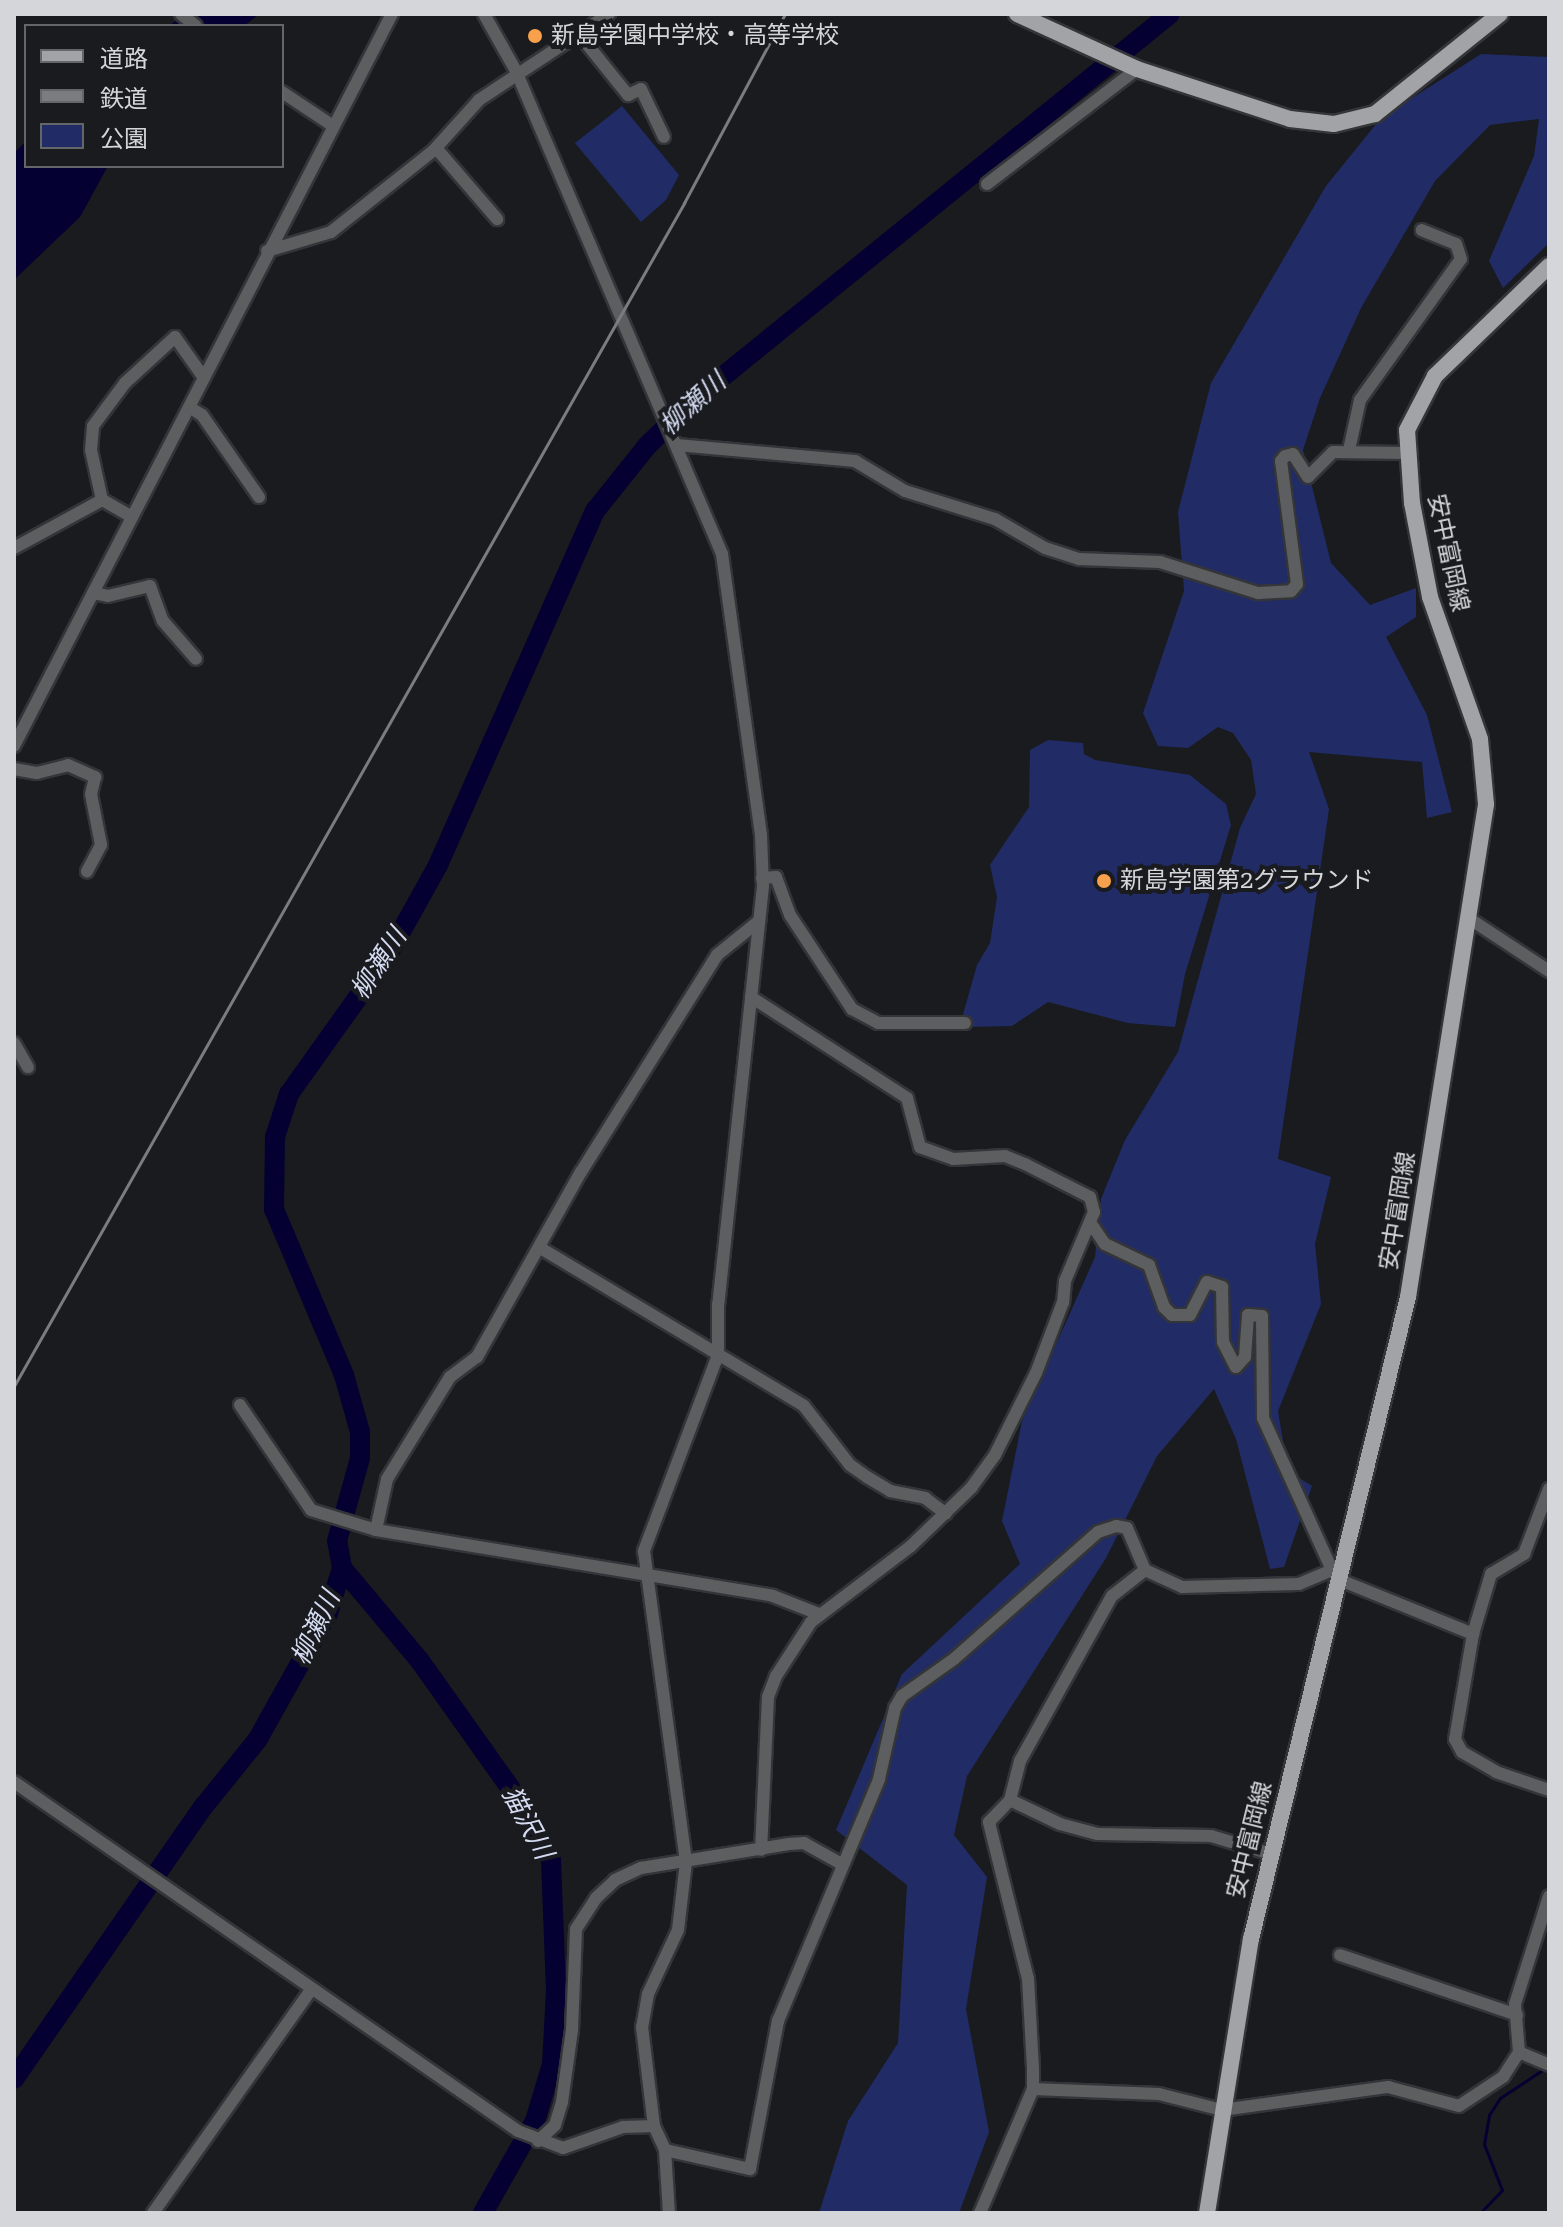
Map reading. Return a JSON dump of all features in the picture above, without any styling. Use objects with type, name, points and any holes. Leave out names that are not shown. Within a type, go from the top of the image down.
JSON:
[{"type":"main road","points":[[1017,14],[1096,54],[1135,68],[1290,119],[1334,124],[1375,114],[1500,14]]},
{"type":"main road","name":"安中富岡線","points":[[1207,2213],[1222,2110],[1271,1854],[1336,1575],[1408,1297],[1486,804],[1485,759],[1430,597],[1406,453],[1414,410],[1435,376],[1549,266]]},
{"type":"street","points":[[14,746],[392,14]]},
{"type":"street","points":[[484,14],[516,71],[722,554],[761,835],[759,921],[718,1304],[718,1355],[644,1551],[686,1862],[678,1930],[648,1994],[642,2027],[654,2126],[665,2150],[669,2213]]},
{"type":"street","points":[[267,251],[331,232],[436,148],[479,100],[516,71],[609,14]]},
{"type":"street","points":[[578,33],[628,95],[641,89],[664,137]]},
{"type":"street","points":[[987,184],[1135,68]]},
{"type":"street","points":[[284,93],[333,126]]},
{"type":"street","points":[[436,148],[497,219]]},
{"type":"street","points":[[1349,450],[1360,400],[1461,259],[1456,244],[1422,230]]},
{"type":"street","points":[[132,517],[102,500],[91,450],[93,426],[125,383],[175,337],[204,378]]},
{"type":"street","points":[[189,407],[202,415],[259,497]]},
{"type":"street","points":[[675,442],[855,461],[905,491],[995,519],[1045,548],[1079,559],[1125,565],[1160,562],[1258,593],[1291,591],[1297,584],[1281,461],[1293,454],[1308,477],[1333,452],[1406,453]]},
{"type":"street","points":[[14,548],[102,500]]},
{"type":"street","points":[[93,593],[108,596],[150,586],[163,621],[196,659]]},
{"type":"street","points":[[14,769],[37,773],[68,765],[95,777],[91,794],[101,845],[87,871]]},
{"type":"street","points":[[762,878],[776,877],[790,915],[852,1009],[878,1023],[965,1023]]},
{"type":"street","points":[[1470,919],[1549,971]]},
{"type":"street","points":[[371,1527],[387,1479],[450,1377],[477,1357],[542,1249],[581,1172],[708,967],[759,921]]},
{"type":"street","points":[[751,997],[907,1098],[920,1147],[953,1159],[1005,1156],[1025,1164],[1090,1197],[1092,1225],[1065,1281],[1063,1302],[1015,1421],[972,1487],[946,1514],[819,1614],[776,1676],[768,1697],[761,1850]]},
{"type":"street","points":[[14,1043],[28,1067]]},
{"type":"street","points":[[1092,1225],[1105,1244],[1149,1265],[1164,1307],[1172,1315],[1190,1315],[1207,1282],[1222,1287],[1223,1342],[1236,1367],[1245,1357],[1248,1315],[1262,1316],[1263,1418],[1336,1575]]},
{"type":"street","points":[[542,1249],[804,1406],[850,1465],[890,1491],[925,1498],[946,1514]]},
{"type":"street","points":[[240,1405],[302,1503],[332,1515],[371,1527],[646,1577],[773,1596],[819,1614]]},
{"type":"street","points":[[1549,1489],[1524,1554],[1491,1574],[1473,1634],[1455,1739],[1462,1752],[1496,1772],[1549,1790]]},
{"type":"street","points":[[665,2150],[750,2169],[778,2021],[834,1892],[840,1863],[879,1779],[895,1708],[902,1696],[954,1659],[1098,1532],[1127,1528],[1145,1570],[1182,1587],[1253,1589],[1299,1584],[1336,1575],[1473,1634]]},
{"type":"street","points":[[980,2213],[1033,2089],[1028,1979],[1017,1922],[991,1842],[989,1822],[1010,1800],[1020,1761],[1112,1596],[1145,1570]]},
{"type":"street","points":[[15,1787],[518,2131],[563,2148],[623,2127],[654,2126]]},
{"type":"street","points":[[1010,1800],[1060,1824],[1098,1834],[1211,1836],[1271,1854]]},
{"type":"street","points":[[536,2140],[555,2125],[562,2102],[581,1915],[628,1873],[804,1843],[840,1863]]},
{"type":"street","points":[[1033,2089],[1159,2094],[1222,2110],[1388,2087],[1459,2106],[1503,2077],[1519,2052],[1515,2004],[1549,1896]]},
{"type":"street","points":[[1340,1955],[1517,2015]]},
{"type":"street","points":[[153,2213],[310,1991]]},
{"type":"street","points":[[1519,2052],[1549,2065]]},
{"type":"green space","points":[[1481,54],[1549,57],[1549,243],[1503,288],[1489,261],[1534,156],[1539,119],[1490,125],[1435,181],[1361,308],[1320,398],[1303,450],[1331,563],[1370,605],[1416,588],[1416,617],[1386,637],[1427,715],[1452,812],[1427,818],[1422,762],[1309,752],[1329,809],[1278,1159],[1331,1177],[1315,1244],[1321,1304],[1278,1411],[1288,1471],[1312,1486],[1284,1567],[1270,1569],[1236,1439],[1214,1389],[1157,1456],[1106,1558],[967,1776],[954,1835],[987,1877],[966,2009],[989,2132],[959,2213],[819,2213],[848,2121],[898,2043],[907,1885],[836,1830],[902,1674],[1020,1564],[1002,1521],[1022,1421],[1095,1257],[1101,1199],[1125,1140],[1178,1052],[1240,828],[1256,794],[1251,760],[1233,733],[1218,727],[1188,748],[1158,746],[1143,713],[1184,591],[1178,512],[1211,383],[1326,186],[1381,118]]},
{"type":"green space","points":[[622,106],[679,175],[666,200],[641,222],[575,143]]},
{"type":"green space","name":"新島学園第2グラウンド","points":[[1048,740],[1083,743],[1084,754],[1095,760],[1190,775],[1226,804],[1231,825],[1185,974],[1175,1027],[1128,1023],[1048,1002],[1012,1026],[967,1027],[962,1018],[977,965],[990,943],[997,897],[990,865],[1029,807],[1030,750]]},
{"type":"shaded area","points":[[185,14],[259,14],[246,24],[172,24]]},
{"type":"shaded area","points":[[24,143],[24,168],[107,168],[80,217],[14,280],[14,153]]},
{"type":"waterway","name":"柳瀬川","points":[[14,2079],[204,1806],[258,1739],[328,1613],[342,1568],[337,1541],[360,1458],[360,1432],[344,1375],[274,1209],[275,1137],[289,1094],[388,955],[438,865],[595,511],[646,447],[695,399],[1170,14]]},
{"type":"waterway","name":"猫沢川","points":[[342,1568],[420,1661],[521,1803],[551,1860],[556,1991],[552,2064],[535,2121],[483,2213]]},
{"type":"waterway","points":[[1549,2026],[1549,2041]]},
{"type":"waterway","points":[[1480,2213],[1502,2190],[1484,2144],[1489,2115],[1500,2098],[1544,2069]]},
{"type":"railway","points":[[14,1386],[684,203],[785,14]]},
{"type":"place","name":"新島学園中学校・高等学校","points":[[535,36]]},
{"type":"place","name":"新島学園第2グラウンド","points":[[1104,881]]}]
